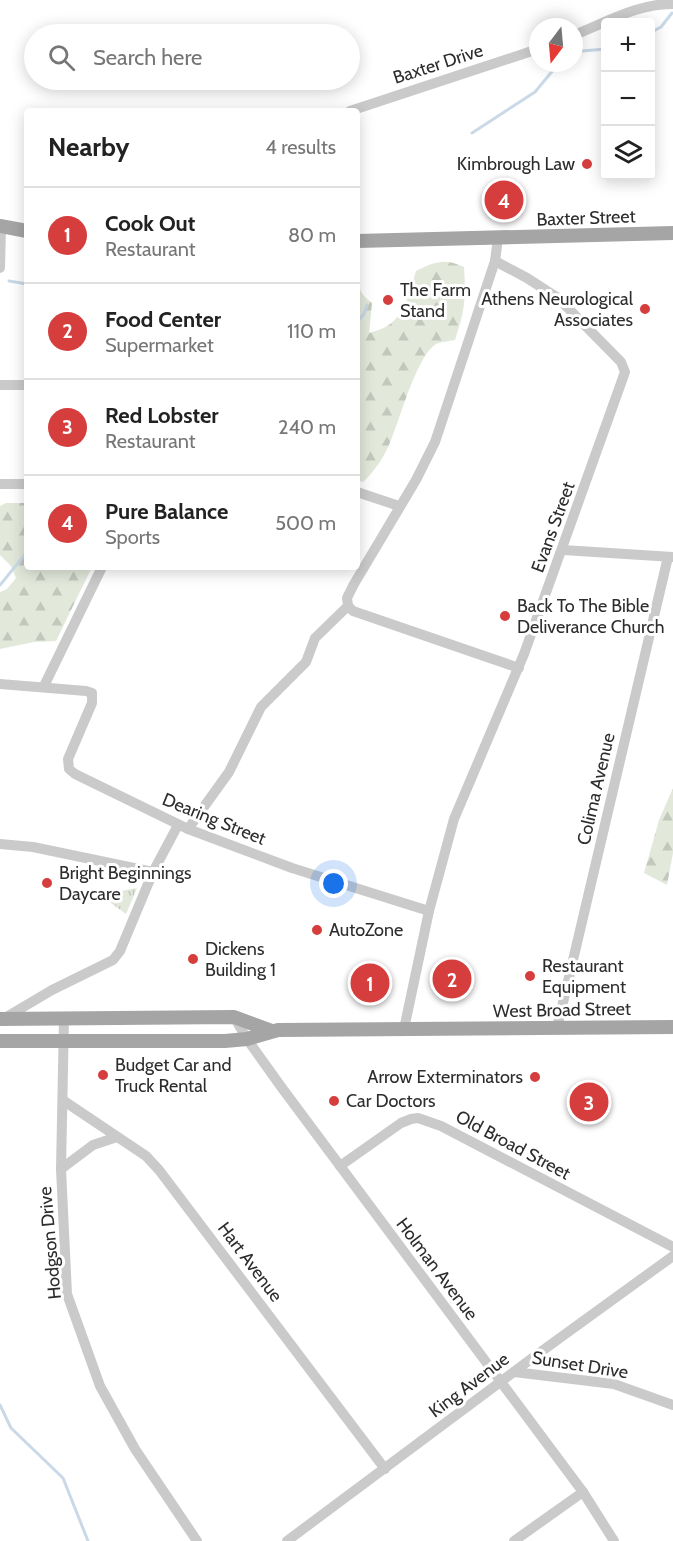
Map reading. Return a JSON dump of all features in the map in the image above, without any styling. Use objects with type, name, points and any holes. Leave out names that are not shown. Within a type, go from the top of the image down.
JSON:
[{"type":"main road","points":[[1,226],[24,230]]},
{"type":"main road","name":"Baxter Street","points":[[360,241],[673,233]]},
{"type":"main road","name":"West Broad Street","points":[[1,1020],[234,1017],[272,1031]]},
{"type":"main road","name":"West Broad Street","points":[[0,1041],[247,1039],[272,1031],[673,1027]]},
{"type":"street","points":[[583,31],[610,19],[654,5],[673,4]]},
{"type":"street","name":"Baxter Drive","points":[[359,108],[529,51]]},
{"type":"street","points":[[0,268],[1,226]]},
{"type":"street","points":[[498,238],[495,261],[435,442],[416,480],[347,598],[348,606],[353,611],[519,668]]},
{"type":"street","name":"Evans Street","points":[[404,1029],[429,911],[445,848],[463,794],[519,668],[623,382],[625,369],[621,362],[558,298],[495,261]]},
{"type":"street","points":[[0,385],[24,385]]},
{"type":"street","points":[[0,484],[24,483]]},
{"type":"street","points":[[360,493],[399,506]]},
{"type":"street","points":[[563,550],[670,557]]},
{"type":"street","name":"Colima Avenue","points":[[557,1028],[670,557]]},
{"type":"street","points":[[0,684],[44,686],[101,570]]},
{"type":"street","points":[[1,1020],[59,986],[113,960],[120,951],[153,872],[183,827],[229,772],[261,707],[306,662],[315,638],[348,606]]},
{"type":"street","name":"Dearing Street","points":[[44,686],[86,691],[93,695],[92,703],[68,762],[69,769],[75,774],[183,827],[292,868],[429,911]]},
{"type":"street","points":[[0,844],[52,851],[153,872]]},
{"type":"street","name":"Holman Avenue","points":[[234,1017],[247,1039],[340,1166],[583,1492],[614,1541]]},
{"type":"street","name":"Hodgson Drive","points":[[64,1018],[61,1169],[67,1294],[99,1386],[135,1449],[197,1541]]},
{"type":"street","name":"Hart Avenue","points":[[64,1101],[146,1156],[159,1170],[385,1469]]},
{"type":"street","name":"Old Broad Street","points":[[340,1166],[401,1123],[418,1118],[441,1126],[673,1248]]},
{"type":"street","points":[[61,1169],[93,1144],[117,1137]]},
{"type":"street","name":"King Avenue","points":[[287,1541],[673,1256]]},
{"type":"street","name":"Sunset Drive","points":[[514,1372],[614,1384],[673,1405]]},
{"type":"street","points":[[514,1541],[583,1492]]},
{"type":"green space","points":[[445,262],[464,267],[465,296],[455,340],[436,344],[429,350],[410,388],[386,452],[363,482],[360,481],[360,290],[372,303],[369,333],[381,329],[397,318],[406,302],[416,271],[435,263]]},
{"type":"green space","points":[[6,503],[24,503],[24,570],[91,570],[56,641],[34,642],[0,649],[0,592],[7,589],[16,578],[11,566],[0,555],[0,506]]},
{"type":"green space","points":[[673,788],[673,853],[667,885],[644,873],[659,820]]},
{"type":"green space","points":[[137,888],[126,914],[104,898],[105,894]]},
{"type":"waterway","points":[[655,30],[661,27],[672,13]]},
{"type":"waterway","points":[[583,51],[601,49]]},
{"type":"waterway","points":[[472,133],[535,92],[552,72]]},
{"type":"waterway","points":[[9,281],[24,284]]},
{"type":"waterway","points":[[360,319],[367,305]]},
{"type":"waterway","points":[[0,585],[24,556]]},
{"type":"waterway","points":[[0,1405],[11,1428],[63,1478],[88,1541]]},
{"type":"place","name":"Kimbrough Law","points":[[587,164]]},
{"type":"place","name":"Pure Balance","points":[[504,200]]},
{"type":"place","name":"The Farm Stand","points":[[388,300]]},
{"type":"place","name":"Athens Neurological Associates","points":[[645,309]]},
{"type":"place","name":"Back To The Bible Deliverance Church","points":[[505,616]]},
{"type":"place","name":"Bright Beginnings Daycare","points":[[47,883]]},
{"type":"place","name":"AutoZone","points":[[317,930]]},
{"type":"place","name":"Dickens Building 1","points":[[193,959]]},
{"type":"place","name":"Restaurant Equipment","points":[[530,976]]},
{"type":"place","name":"Food Center","points":[[452,979]]},
{"type":"place","name":"Cook Out","points":[[370,983]]},
{"type":"place","name":"Budget Car and Truck Rental","points":[[103,1075]]},
{"type":"place","name":"Arrow Exterminators","points":[[535,1077]]},
{"type":"place","name":"Car Doctors","points":[[334,1101]]},
{"type":"place","name":"Red Lobster","points":[[589,1102]]}]
